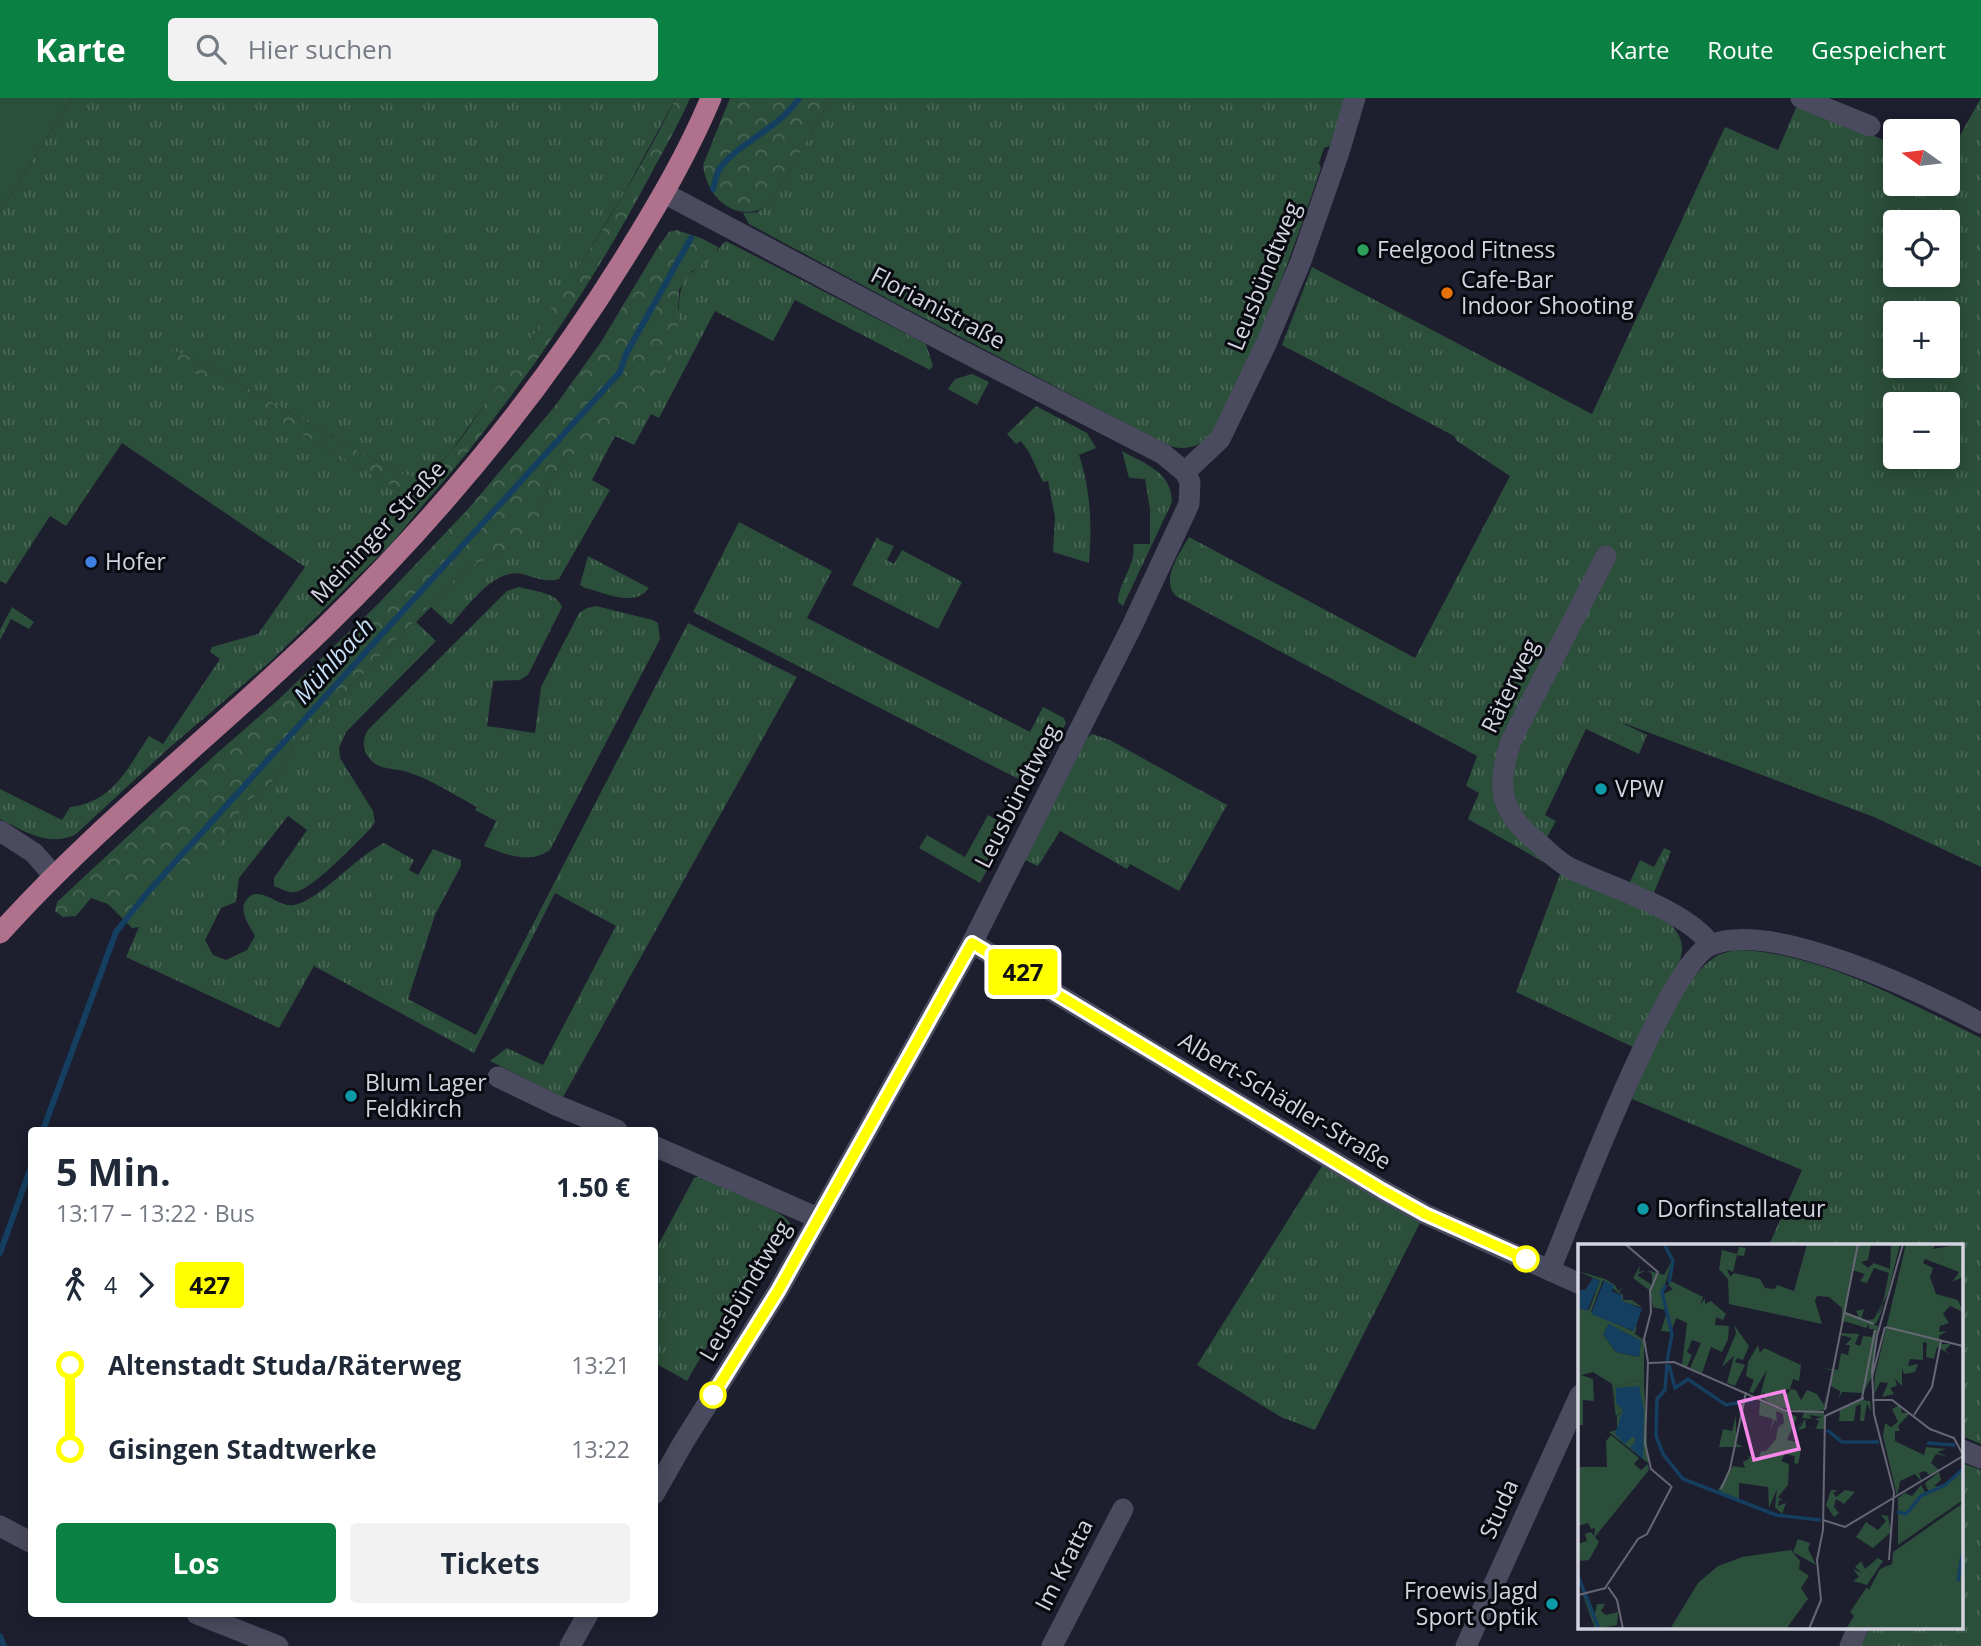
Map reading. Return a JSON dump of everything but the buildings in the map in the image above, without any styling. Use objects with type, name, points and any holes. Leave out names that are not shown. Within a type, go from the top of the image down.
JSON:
[{"type":"main road","name":"Meininger Straße","points":[[0,933],[54,876],[323,629],[421,529],[499,437],[554,365],[604,292],[664,193],[711,98]]},
{"type":"street","name":"Leusbündtweg","points":[[658,1487],[778,1291],[972,943],[1132,626],[1186,514],[1191,493],[1185,472],[1220,439],[1301,261],[1355,98]]},
{"type":"street","points":[[1801,98],[1870,126]]},
{"type":"street","name":"Florianistraße","points":[[664,193],[1163,454],[1185,472]]},
{"type":"street","name":"Räterweg","points":[[1606,556],[1511,741],[1502,769],[1505,806],[1524,832],[1567,867],[1689,924],[1699,930],[1711,945]]},
{"type":"street","points":[[0,831],[34,853],[54,876]]},
{"type":"street","points":[[1550,1270],[1644,1046],[1684,971],[1696,955],[1711,945],[1759,941],[1812,952],[1869,972],[1951,1007],[1981,1023]]},
{"type":"street","name":"Albert-Schädler-Straße","points":[[972,943],[1382,1190],[1425,1214],[1578,1283]]},
{"type":"street","points":[[498,1077],[610,1127]]},
{"type":"street","points":[[658,1148],[818,1217]]},
{"type":"street","name":"Studa","points":[[1466,1646],[1578,1399]]},
{"type":"street","points":[[1964,1451],[1981,1458]]},
{"type":"street","name":"Im Kratta","points":[[1052,1646],[1123,1508]]},
{"type":"street","points":[[0,1527],[28,1541]]},
{"type":"street","points":[[205,1617],[278,1646]]},
{"type":"street","points":[[570,1646],[586,1617]]},
{"type":"street","points":[[1850,1646],[1858,1628]]},
{"type":"green space","points":[[0,98],[72,98],[0,212]]},
{"type":"green space","points":[[72,98],[676,98],[623,195],[552,310],[449,454],[427,476],[413,477],[398,473],[197,360],[159,351],[424,504],[392,543],[272,660],[169,748],[76,834],[66,838],[46,839],[0,819],[0,789],[62,820],[70,807],[85,804],[108,791],[126,772],[149,736],[163,744],[220,659],[210,652],[212,647],[258,634],[305,567],[122,443],[66,526],[50,516],[6,584],[0,581],[0,212]]},
{"type":"green space","points":[[676,98],[690,98],[627,218],[575,304],[488,427],[424,504],[157,351],[175,351],[197,360],[398,473],[414,477],[425,475],[439,465],[465,434],[568,283],[614,211]]},
{"type":"green space","points":[[730,98],[832,98],[768,206],[756,211],[734,210],[725,205],[710,188],[703,165]]},
{"type":"green space","points":[[832,98],[1345,98],[1330,146],[1324,148],[1319,163],[1321,168],[1284,274],[1225,412],[1205,440],[1187,448],[1180,448],[1167,445],[749,224],[743,213],[757,212],[768,206]]},
{"type":"green space","points":[[1981,98],[1981,867],[1874,817],[1618,721],[1647,735],[1639,754],[1586,729],[1545,815],[1556,821],[1547,837],[1568,857],[1670,923],[1682,943],[1678,966],[1633,1047],[1516,992],[1561,872],[1468,819],[1479,793],[1466,786],[1477,756],[1176,596],[1170,582],[1171,575],[1189,537],[1415,658],[1510,476],[1457,441],[1454,436],[1282,345],[1312,267],[1592,414],[1725,127],[1778,150],[1798,103],[1883,140],[1883,196],[1960,196],[1960,136]]},
{"type":"green space","points":[[676,230],[718,247],[715,257],[692,271],[679,290],[677,343],[669,362],[645,394],[617,421],[561,464],[549,484],[540,515],[522,538],[499,554],[474,564],[455,579],[293,746],[284,767],[266,789],[245,803],[228,833],[192,877],[139,927],[132,928],[108,904],[91,898],[76,916],[63,917],[55,911],[57,902],[278,700],[377,605],[469,508],[555,406],[601,342],[658,247],[669,232]]},
{"type":"green space","points":[[726,241],[926,344],[933,366],[930,370],[795,300],[773,341],[715,311],[659,418],[651,414],[634,445],[615,436],[592,480],[610,490],[559,579],[545,580],[512,573],[502,576],[482,590],[451,625],[431,607],[416,622],[436,641],[346,732],[339,748],[340,758],[373,811],[375,822],[371,828],[312,883],[303,889],[290,892],[274,886],[274,878],[307,830],[288,816],[239,878],[236,902],[221,908],[205,940],[213,955],[226,960],[247,950],[255,936],[244,911],[245,901],[254,894],[294,905],[315,895],[384,843],[414,860],[409,870],[418,875],[433,849],[461,860],[461,866],[435,915],[408,999],[476,1035],[688,623],[797,677],[563,1097],[490,1061],[507,1048],[543,1065],[616,926],[555,893],[474,1053],[314,966],[279,1028],[126,957],[139,927],[228,833],[245,803],[266,789],[284,767],[293,746],[455,579],[474,564],[499,554],[540,515],[549,484],[561,464],[583,445],[679,309],[679,299],[686,278],[713,256]]},
{"type":"green space","points":[[972,374],[989,382],[977,405],[948,389],[955,379]]},
{"type":"green space","points":[[1036,406],[1087,433],[1096,448],[1079,455],[1090,509],[1089,563],[1053,552],[1055,517],[1048,481],[1043,482],[1021,441],[1016,444],[1007,434]]},
{"type":"green space","points":[[1122,451],[1162,476],[1171,492],[1172,502],[1123,606],[1118,602],[1119,595],[1134,552],[1133,544],[1150,544],[1150,509],[1145,479],[1129,478]]},
{"type":"green space","points":[[739,522],[832,571],[807,618],[1030,732],[1043,707],[1064,718],[1066,723],[1032,786],[693,612]]},
{"type":"green space","points":[[877,537],[894,546],[887,560],[894,564],[902,550],[962,582],[938,629],[852,585]]},
{"type":"green space","points":[[588,556],[649,588],[643,594],[628,598],[585,588],[580,585]]},
{"type":"green space","points":[[519,587],[550,595],[562,607],[528,675],[520,680],[493,681],[487,726],[535,733],[541,687],[579,613],[587,608],[596,606],[653,620],[658,623],[660,639],[550,850],[534,857],[517,857],[484,846],[496,821],[475,810],[477,807],[425,779],[378,766],[368,757],[364,745],[368,730],[507,591]]},
{"type":"green space","points":[[12,607],[34,622],[29,629],[11,619],[0,640],[0,630]]},
{"type":"green space","points":[[1092,734],[1110,740],[1227,805],[1179,891],[1130,864],[1127,869],[1060,831],[1038,866],[1025,860],[1087,738]]},
{"type":"green space","points":[[988,815],[1010,827],[980,883],[919,848],[927,835],[965,857]]},
{"type":"green space","points":[[1664,848],[1671,851],[1653,895],[1629,884],[1640,860],[1654,867]]},
{"type":"green space","points":[[1734,950],[1765,952],[1829,969],[1893,995],[1981,1038],[1981,1444],[1964,1437],[1964,1244],[1769,1244],[1802,1170],[1632,1099],[1678,1000],[1704,966],[1718,955]]},
{"type":"green space","points":[[1322,1166],[1420,1223],[1315,1430],[1281,1417],[1197,1365]]},
{"type":"green space","points":[[704,1177],[776,1211],[790,1223],[791,1234],[776,1226],[687,1381],[658,1365],[658,1245],[694,1178]]},
{"type":"green space","points":[[1964,1464],[1981,1470],[1981,1646],[1861,1646],[1870,1628],[1964,1628]]},
{"type":"waterway","name":"Mühlbach","points":[[713,189],[719,170],[728,159],[781,118],[799,98]]},
{"type":"waterway","name":"Mühlbach","points":[[44,1127],[116,932],[147,893],[620,372],[626,354],[691,238]]},
{"type":"waterway","name":"Mühlbach","points":[[0,1253],[28,1175]]},
{"type":"waterway","name":"Mühlbach","points":[[0,1636],[4,1646]]},
{"type":"bus line","name":"427","points":[[713,1395],[778,1291],[972,943],[1382,1190],[1454,1228],[1526,1259]]},
{"type":"place","name":"Feelgood Fitness","points":[[1363,250]]},
{"type":"place","name":"Cafe-Bar Indoor Shooting","points":[[1447,293]]},
{"type":"place","name":"Hofer","points":[[91,562]]},
{"type":"place","name":"VPW","points":[[1601,789]]},
{"type":"place","name":"Blum Lager Feldkirch","points":[[351,1096]]},
{"type":"place","name":"Dorfinstallateur","points":[[1643,1209]]},
{"type":"place","name":"Froewis Jagd Sport Optik","points":[[1552,1604]]}]
